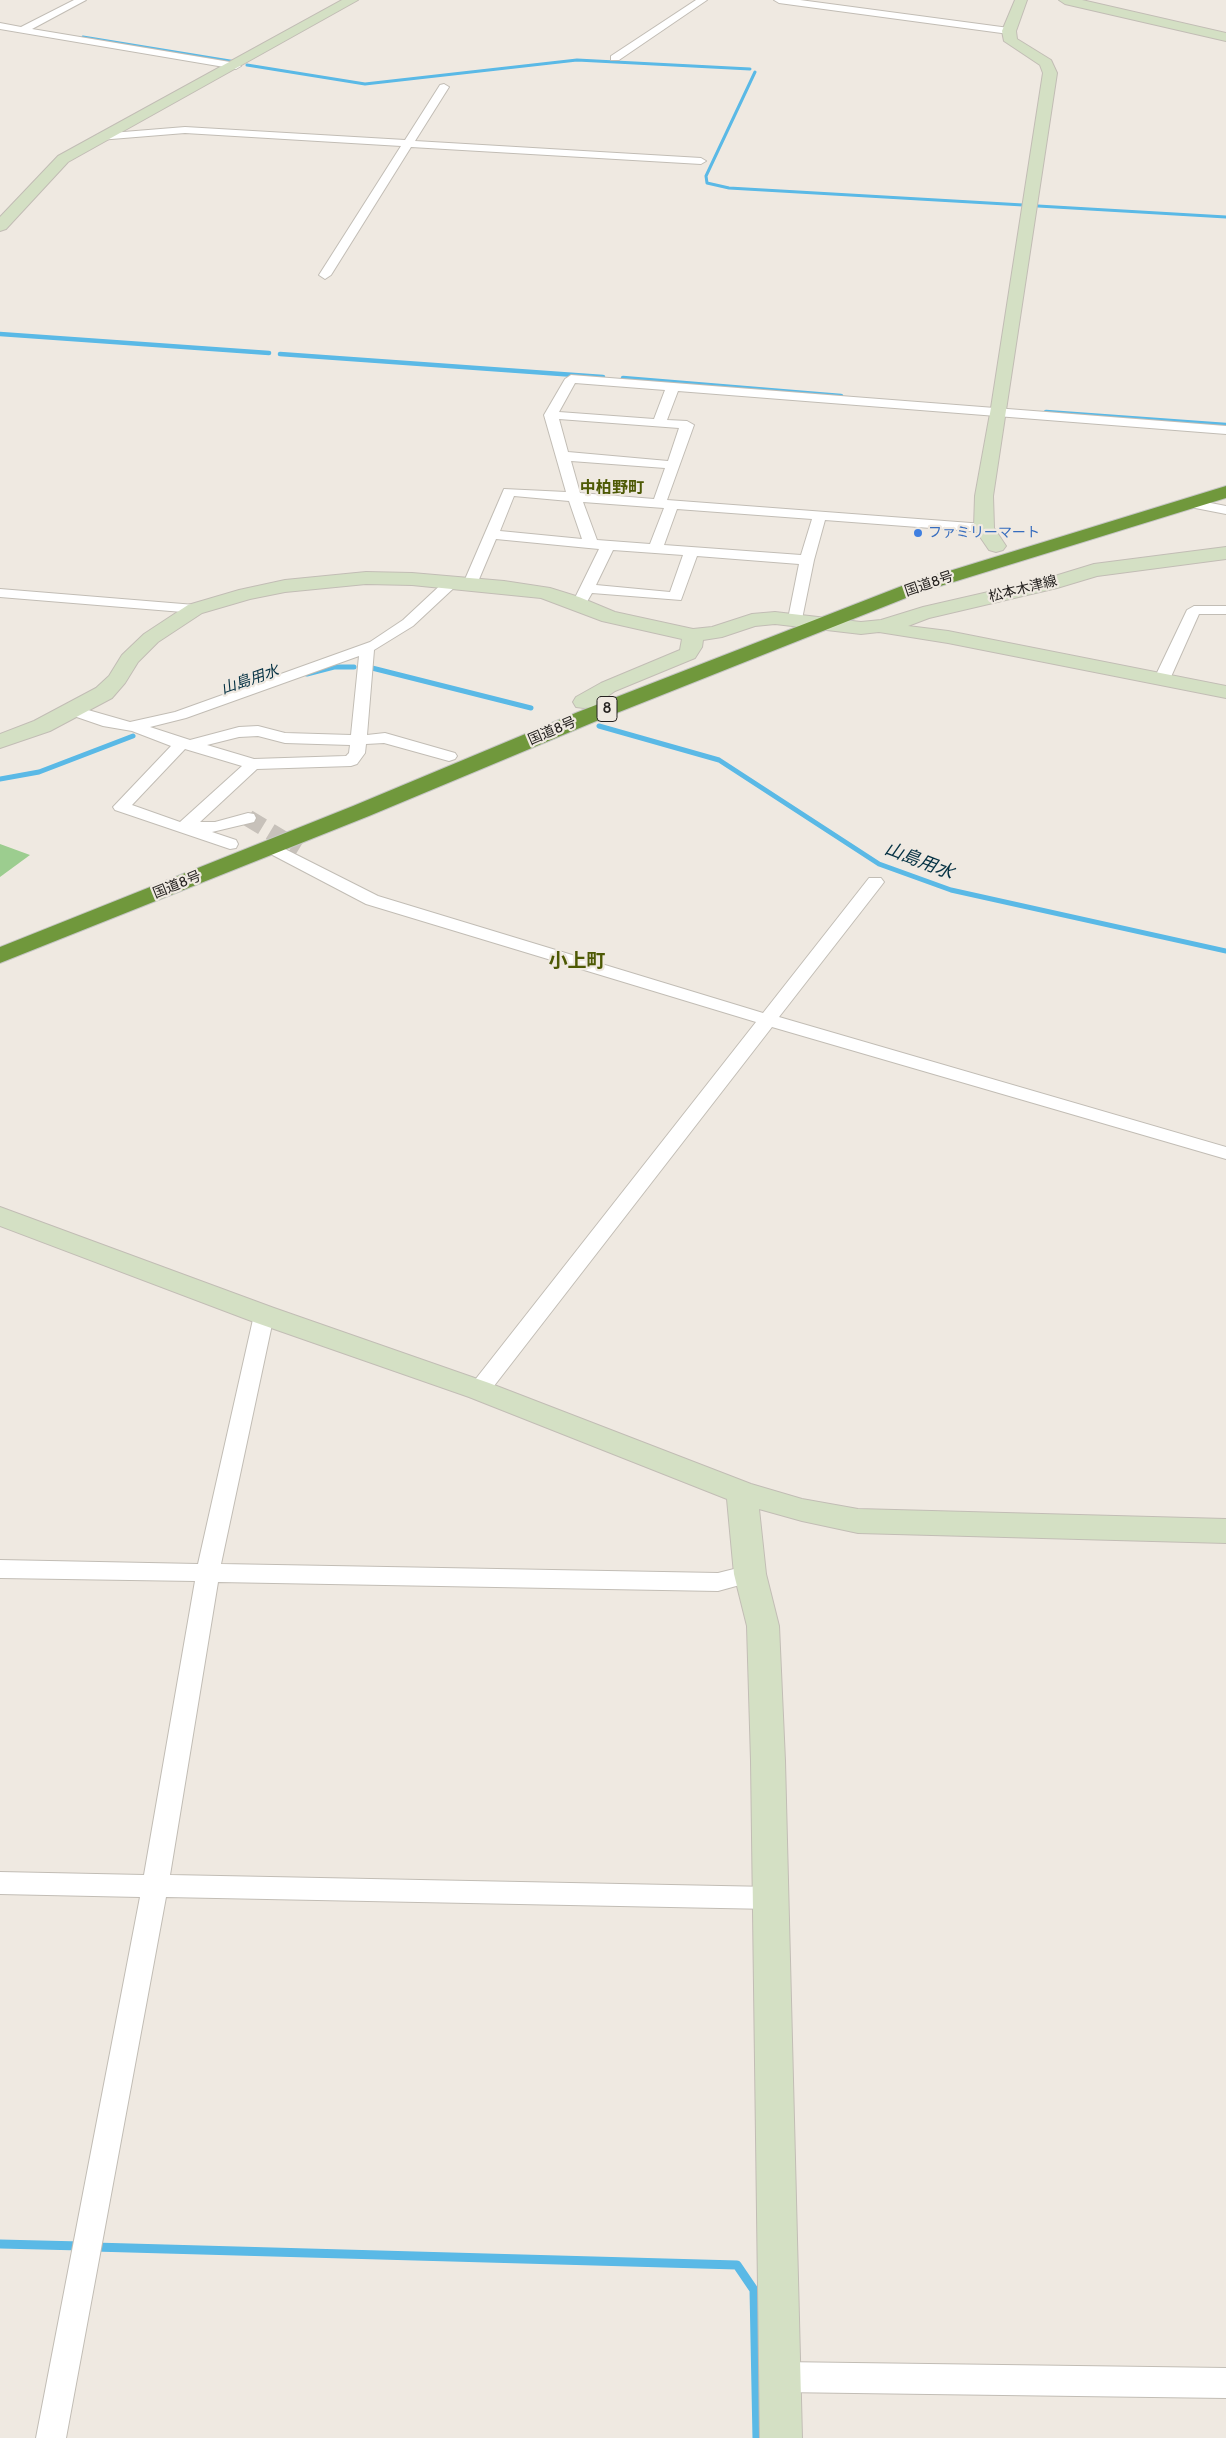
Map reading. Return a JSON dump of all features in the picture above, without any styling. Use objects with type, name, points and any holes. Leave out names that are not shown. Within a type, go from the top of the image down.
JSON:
[{"type":"highway","name":"国道8号","points":[[0,936],[584,702],[934,566],[996,546],[1226,481]]},
{"type":"highway","name":"国道8号","points":[[0,956],[586,717],[914,588],[1226,492]]},
{"type":"street","points":[[24,29],[81,0]]},
{"type":"street","points":[[0,226],[63,159],[99,137],[236,66],[352,0]]},
{"type":"street","points":[[615,58],[702,0]]},
{"type":"street","points":[[778,0],[1009,31]]},
{"type":"street","points":[[996,546],[984,528],[984,496],[999,410],[1050,74],[1046,63],[1011,41],[1009,31],[1021,0]]},
{"type":"street","points":[[1073,1],[1226,37]]},
{"type":"street","points":[[0,26],[236,66]]},
{"type":"street","points":[[325,275],[444,87]]},
{"type":"street","points":[[99,137],[185,130],[702,161]]},
{"type":"street","points":[[591,544],[574,496],[564,456],[550,415],[571,379],[999,410],[1226,430]]},
{"type":"street","points":[[659,422],[673,387]]},
{"type":"street","points":[[550,415],[687,425],[673,465],[656,547]]},
{"type":"street","points":[[564,456],[673,465]]},
{"type":"street","points":[[135,727],[180,715],[375,645],[461,583],[491,534],[509,492],[984,528]]},
{"type":"street","points":[[1190,502],[1226,510]]},
{"type":"street","points":[[795,619],[807,560],[820,515]]},
{"type":"street","points":[[491,534],[591,544],[656,547],[807,560]]},
{"type":"street","points":[[608,545],[583,596],[676,597],[692,551]]},
{"type":"street","name":"松本木津線","points":[[0,741],[42,726],[74,711],[104,693],[118,679],[129,659],[151,638],[196,609],[246,594],[285,586],[366,578],[461,583],[583,596],[609,616],[693,635],[715,633],[752,620],[795,619],[861,628],[902,621],[923,612],[1050,584],[1094,570],[1226,553]]},
{"type":"street","points":[[914,588],[923,612]]},
{"type":"street","points":[[0,593],[196,609]]},
{"type":"street","points":[[1162,679],[1194,610],[1226,610]]},
{"type":"street","points":[[861,628],[903,630],[1226,692]]},
{"type":"street","points":[[584,702],[608,687],[688,654],[692,647],[693,635]]},
{"type":"street","points":[[74,711],[109,723],[135,727],[183,744],[253,764],[351,761],[357,753],[367,648]]},
{"type":"street","points":[[230,844],[186,826],[121,807],[183,744],[239,732],[258,731],[285,738],[358,740],[385,738],[450,756]]},
{"type":"street","points":[[278,764],[285,738]]},
{"type":"street","points":[[186,826],[253,764]]},
{"type":"street","points":[[186,826],[201,828],[248,818]]},
{"type":"street","points":[[271,847],[372,900],[768,1020],[1226,1153]]},
{"type":"street","points":[[299,849],[327,868],[340,871],[354,890]]},
{"type":"street","points":[[479,1390],[875,882]]},
{"type":"street","points":[[0,1216],[264,1315],[479,1390],[742,1493],[802,1510],[858,1522],[1226,1531]]},
{"type":"street","points":[[51,2438],[155,1886],[208,1573],[264,1315]]},
{"type":"street","points":[[742,1493],[750,1574],[763,1626],[771,1898],[781,2438]]},
{"type":"street","points":[[0,1569],[718,1582],[750,1574]]},
{"type":"street","points":[[0,1883],[771,1898]]},
{"type":"street","points":[[780,2377],[1226,2383]]},
{"type":"green space","points":[[0,844],[30,855],[0,877]]},
{"type":"waterway","points":[[83,37],[236,62]]},
{"type":"waterway","points":[[247,65],[365,84],[577,60],[750,69]]},
{"type":"waterway","points":[[755,72],[706,176],[707,183],[729,188],[1023,205]]},
{"type":"waterway","points":[[1038,206],[1226,217]]},
{"type":"waterway","points":[[0,334],[269,353]]},
{"type":"waterway","points":[[280,354],[603,377]]},
{"type":"waterway","points":[[623,378],[841,396]]},
{"type":"waterway","points":[[1046,412],[1226,425]]},
{"type":"waterway","name":"山島用水","points":[[307,674],[334,667],[354,667]]},
{"type":"waterway","name":"山島用水","points":[[372,668],[531,708]]},
{"type":"waterway","name":"山島用水","points":[[599,726],[719,760],[879,864],[951,890],[1226,951]]},
{"type":"waterway","name":"山島用水","points":[[0,779],[39,772],[133,736]]},
{"type":"waterway","points":[[0,2244],[81,2246]]},
{"type":"waterway","points":[[94,2247],[737,2265],[754,2290],[757,2438]]},
{"type":"tunnel","points":[[248,818],[299,849]]},
{"type":"place","name":"ファミリーマート","points":[[918,533]]},
{"type":"district","name":"中柏野町","points":[[612,488]]},
{"type":"district","name":"小上町","points":[[577,961]]}]
